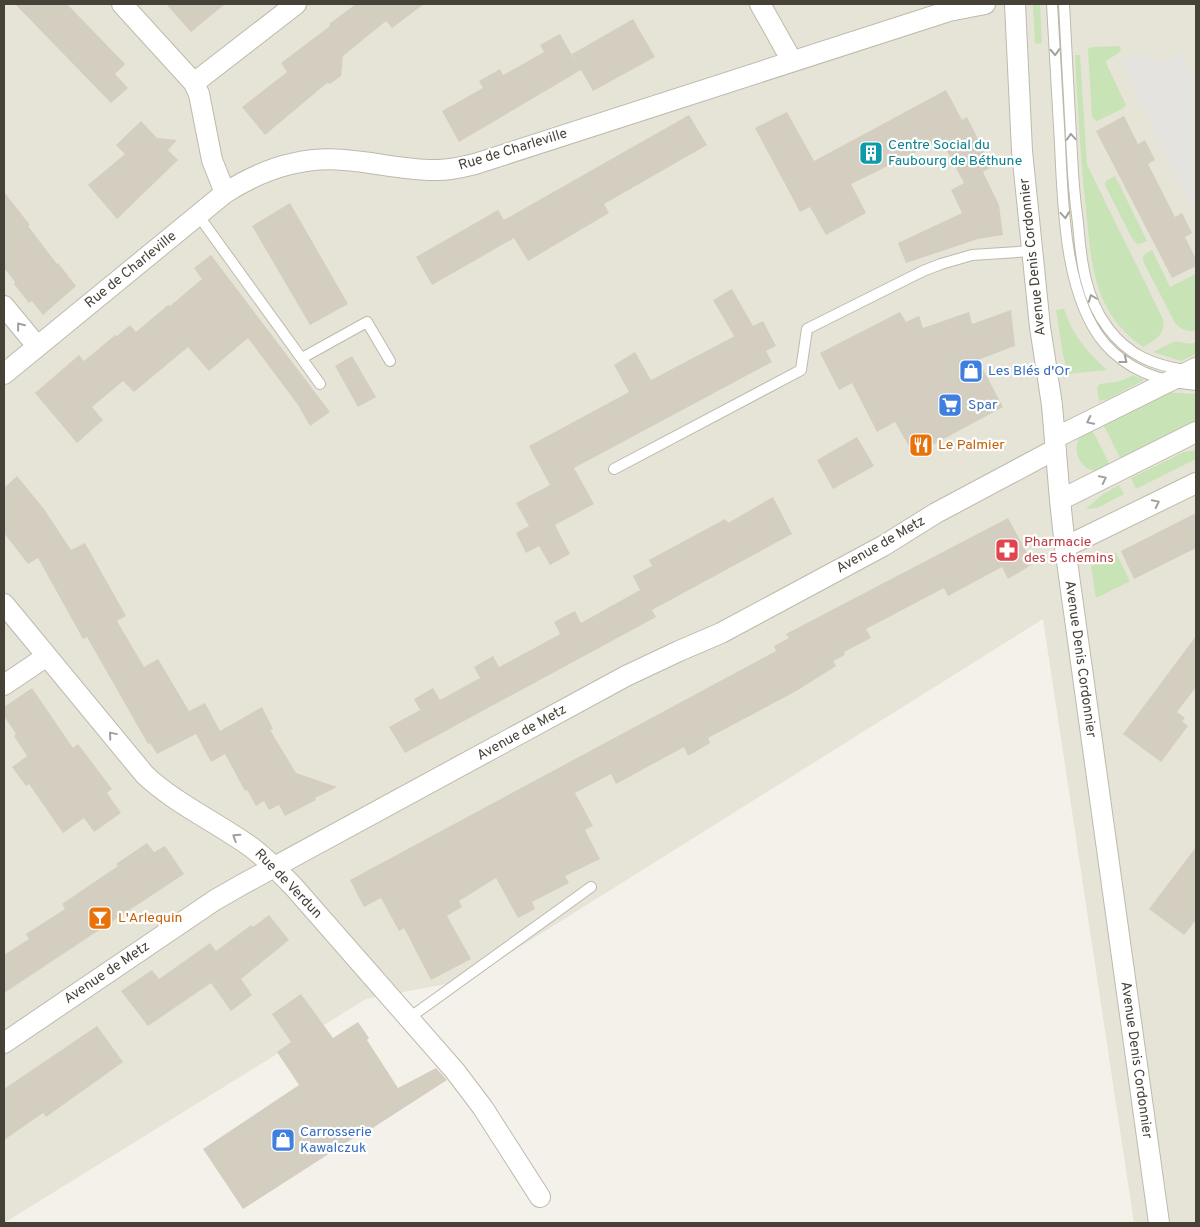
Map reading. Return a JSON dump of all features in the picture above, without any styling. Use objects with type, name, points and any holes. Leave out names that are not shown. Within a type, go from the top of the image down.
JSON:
[{"type":"street","points":[[122,4],[194,83],[199,94],[212,160],[225,193]]},
{"type":"street","points":[[194,83],[296,4]]},
{"type":"street","points":[[760,4],[792,61]]},
{"type":"street","name":"Rue de Charleville","points":[[4,374],[225,193],[274,168],[310,160],[344,160],[424,170],[457,168],[475,164],[949,11],[985,4]]},
{"type":"street","name":"Avenue Denis Cordonnier","points":[[1015,4],[1022,151],[1040,327],[1056,444],[1065,548],[1159,1223]]},
{"type":"street","points":[[4,306],[37,346]]},
{"type":"street","name":"Avenue de Metz","points":[[4,1043],[216,900],[274,867],[626,676],[721,633],[882,546],[1056,444],[1170,381],[1195,373]]},
{"type":"street","points":[[1060,500],[1196,432]]},
{"type":"street","points":[[1065,548],[1196,482]]},
{"type":"street","name":"Rue de Verdun","points":[[4,604],[134,762],[154,783],[167,794],[253,848],[293,886],[469,1088],[540,1197]]},
{"type":"street","points":[[4,685],[47,656]]},
{"type":"lane","points":[[1052,4],[1062,179],[1070,257],[1079,295],[1093,326],[1114,352],[1132,366],[1153,376],[1170,381]]},
{"type":"lane","points":[[1064,4],[1074,189],[1082,258],[1088,288],[1108,328],[1125,346],[1142,358],[1155,364],[1195,373]]},
{"type":"lane","points":[[198,215],[320,384]]},
{"type":"lane","points":[[614,470],[801,370],[807,329],[940,264],[972,254],[1032,251]]},
{"type":"lane","points":[[302,358],[367,322],[390,361]]},
{"type":"lane","points":[[409,1018],[591,886]]},
{"type":"shaded area","points":[[4,4],[1196,4],[1196,1223],[1134,1223],[1043,619],[467,980],[366,999],[4,1223]]},
{"type":"shaded area","points":[[1139,53],[1163,63],[1183,53],[1196,79],[1196,216],[1121,61]]},
{"type":"green space","points":[[1033,4],[1040,4],[1042,43],[1035,44]]},
{"type":"green space","points":[[1119,46],[1121,49],[1119,53],[1107,60],[1106,63],[1126,105],[1124,108],[1096,121],[1092,117],[1088,49],[1092,47]]},
{"type":"green space","points":[[1075,55],[1080,55],[1087,165],[1163,319],[1163,329],[1159,336],[1143,347],[1118,325],[1107,308],[1094,272],[1082,170]]},
{"type":"green space","points":[[1115,176],[1147,241],[1138,244],[1133,240],[1105,185],[1106,181]]},
{"type":"green space","points":[[1152,250],[1170,287],[1196,274],[1196,331],[1184,329],[1174,321],[1143,261],[1145,254]]},
{"type":"green space","points":[[1064,309],[1071,326],[1081,342],[1107,370],[1068,374],[1056,310]]},
{"type":"green space","points":[[1174,342],[1190,344],[1196,342],[1196,354],[1181,361],[1153,352]]},
{"type":"green space","points":[[1133,375],[1144,380],[1108,399],[1099,401],[1097,388],[1100,384],[1121,381]]},
{"type":"green space","points":[[1166,391],[1196,394],[1196,426],[1122,462],[1102,422]]},
{"type":"green space","points":[[1091,428],[1111,467],[1103,470],[1090,470],[1079,459],[1077,444],[1082,434]]},
{"type":"green space","points":[[1196,450],[1196,459],[1136,489],[1131,478],[1184,452]]},
{"type":"green space","points":[[1119,485],[1124,494],[1097,508],[1086,509],[1102,495]]},
{"type":"green space","points":[[1116,553],[1130,581],[1096,598],[1091,566]]},
{"type":"building","points":[[15,4],[67,4],[125,64],[115,74],[128,88],[111,103]]},
{"type":"building","points":[[166,4],[225,4],[191,32]]},
{"type":"building","points":[[356,4],[424,4],[392,28],[386,21],[343,56],[341,76],[330,84],[327,83],[265,135],[242,107],[287,72],[281,63]]},
{"type":"building","points":[[633,19],[655,57],[593,91],[581,70],[459,142],[442,111],[483,88],[479,81],[500,69],[503,75],[544,52],[540,45],[560,34],[577,64],[572,54]]},
{"type":"building","points":[[946,90],[962,120],[967,117],[992,167],[983,172],[999,205],[1003,235],[978,239],[906,263],[898,243],[962,213],[951,190],[964,183],[941,140],[851,184],[866,213],[826,235],[810,207],[800,212],[755,128],[787,112],[814,161]]},
{"type":"building","points":[[689,115],[707,145],[604,204],[609,213],[528,261],[514,238],[432,285],[416,257],[498,210],[504,220]]},
{"type":"building","points":[[1124,116],[1138,144],[1145,140],[1155,160],[1148,164],[1175,217],[1182,213],[1192,233],[1185,237],[1196,259],[1196,266],[1172,278],[1096,131]]},
{"type":"building","points":[[141,121],[157,138],[177,140],[168,150],[178,160],[117,219],[88,185],[125,154],[116,145]]},
{"type":"building","points":[[4,192],[57,264],[76,286],[43,315],[32,301],[29,303],[4,268]]},
{"type":"building","points":[[290,203],[348,304],[310,325],[252,226]]},
{"type":"building","points":[[211,255],[330,412],[310,426],[298,405],[248,338],[209,371],[188,347],[134,392],[123,381],[92,407],[103,420],[77,443],[35,393],[79,355],[84,361],[130,325],[136,332],[168,305],[170,306],[202,279],[194,268]]},
{"type":"building","points":[[732,289],[753,326],[763,321],[776,346],[766,351],[772,362],[574,468],[594,504],[555,525],[570,554],[550,565],[539,546],[526,553],[516,533],[529,526],[516,503],[550,485],[529,446],[629,392],[614,365],[635,352],[651,380],[733,337],[713,300]]},
{"type":"building","points":[[1011,310],[1015,346],[978,360],[1003,407],[914,455],[895,422],[877,432],[852,383],[839,390],[820,353],[900,312],[906,322],[919,316],[923,328],[969,312],[972,324]]},
{"type":"building","points":[[352,356],[376,397],[358,407],[335,366]]},
{"type":"building","points":[[857,437],[874,466],[833,489],[817,460]]},
{"type":"building","points":[[17,476],[44,509],[71,550],[85,543],[126,616],[117,621],[144,667],[158,659],[189,711],[205,703],[220,731],[262,707],[273,729],[270,730],[296,773],[337,787],[285,816],[279,805],[269,810],[264,801],[256,806],[247,790],[245,791],[225,754],[211,762],[196,734],[157,754],[150,743],[148,744],[87,637],[83,639],[38,558],[28,564],[4,533],[4,488]]},
{"type":"building","points":[[773,497],[792,534],[652,610],[656,617],[405,753],[389,727],[420,710],[414,699],[433,688],[440,700],[480,678],[474,667],[493,656],[499,667],[560,634],[554,622],[575,611],[581,623],[640,590],[633,576],[652,566],[649,560],[725,519],[728,523]]},
{"type":"building","points":[[1196,513],[1196,548],[1134,579],[1121,551]]},
{"type":"building","points":[[1008,518],[1033,564],[1008,579],[1002,567],[948,596],[944,588],[866,629],[871,638],[844,652],[845,655],[833,661],[836,666],[798,690],[708,738],[710,743],[688,756],[684,747],[616,784],[611,774],[575,793],[593,826],[585,830],[600,859],[565,876],[569,883],[532,902],[535,909],[518,918],[496,878],[459,901],[462,907],[447,916],[471,959],[431,980],[404,928],[399,931],[381,898],[364,907],[350,880],[776,651],[774,646],[789,638],[786,634]]},
{"type":"building","points":[[1196,636],[1196,687],[1177,712],[1185,718],[1182,721],[1188,726],[1161,762],[1123,734]]},
{"type":"building","points":[[32,688],[73,748],[78,744],[112,789],[107,793],[121,813],[94,832],[84,818],[63,833],[29,784],[26,786],[12,767],[27,756],[4,716],[4,707]]},
{"type":"building","points":[[147,843],[154,852],[165,846],[184,874],[4,993],[4,955],[29,939],[26,934],[65,909],[62,904],[118,866],[116,864]]},
{"type":"building","points":[[1196,847],[1196,920],[1184,935],[1149,909]]},
{"type":"building","points":[[269,915],[289,940],[241,979],[252,995],[231,1011],[211,983],[148,1026],[121,991],[152,970],[159,979],[210,943],[216,951],[251,925],[253,927]]},
{"type":"building","name":"Carrosserie Kawalczuk","points":[[301,994],[333,1038],[358,1022],[369,1038],[367,1040],[398,1088],[436,1068],[447,1080],[243,1209],[203,1149],[299,1085],[277,1052],[291,1042],[272,1014]]},
{"type":"building","points":[[97,1026],[123,1062],[46,1117],[43,1113],[4,1140],[4,1089]]},
{"type":"place","name":"Centre Social du Faubourg de Béthune","points":[[871,153]]},
{"type":"place","name":"Les Blés d'Or","points":[[971,371]]},
{"type":"place","name":"Spar","points":[[950,405]]},
{"type":"place","name":"Le Palmier","points":[[921,445]]},
{"type":"place","name":"Pharmacie des 5 chemins","points":[[1007,550]]},
{"type":"place","name":"L'Arlequin","points":[[100,918]]},
{"type":"place","name":"Carrosserie Kawalczuk","points":[[283,1140]]}]
